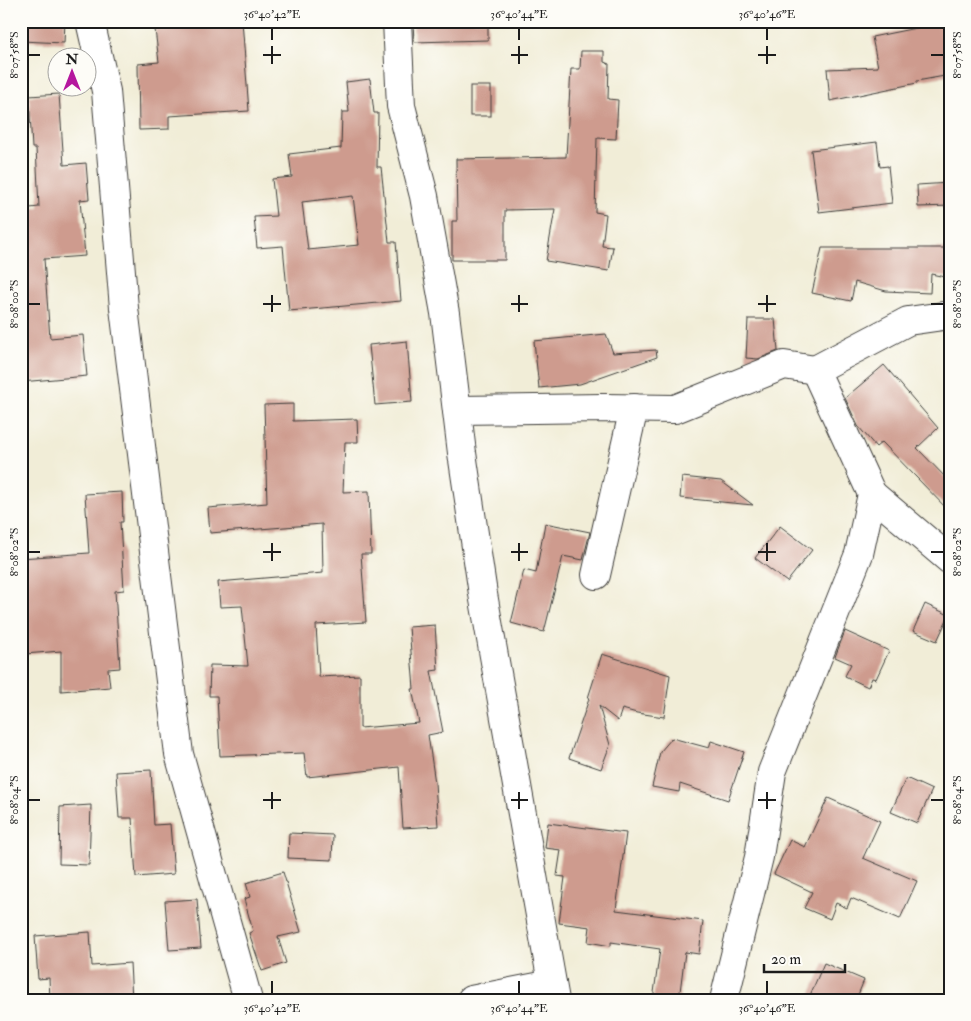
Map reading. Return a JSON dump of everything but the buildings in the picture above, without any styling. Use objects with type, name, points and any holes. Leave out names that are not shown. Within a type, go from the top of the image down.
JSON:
[{"type":"street","points":[[90,21],[106,91],[124,308],[179,754],[248,1000]]},
{"type":"street","points":[[397,21],[400,106],[424,196],[445,313],[482,594],[554,992],[471,1000]]},
{"type":"street","points":[[457,410],[675,409],[784,365],[814,370],[908,321],[950,315]]},
{"type":"street","points":[[814,370],[872,494],[950,560]]},
{"type":"street","points":[[596,575],[634,408]]},
{"type":"street","points":[[724,1000],[759,858],[772,772],[859,554],[872,494]]}]
